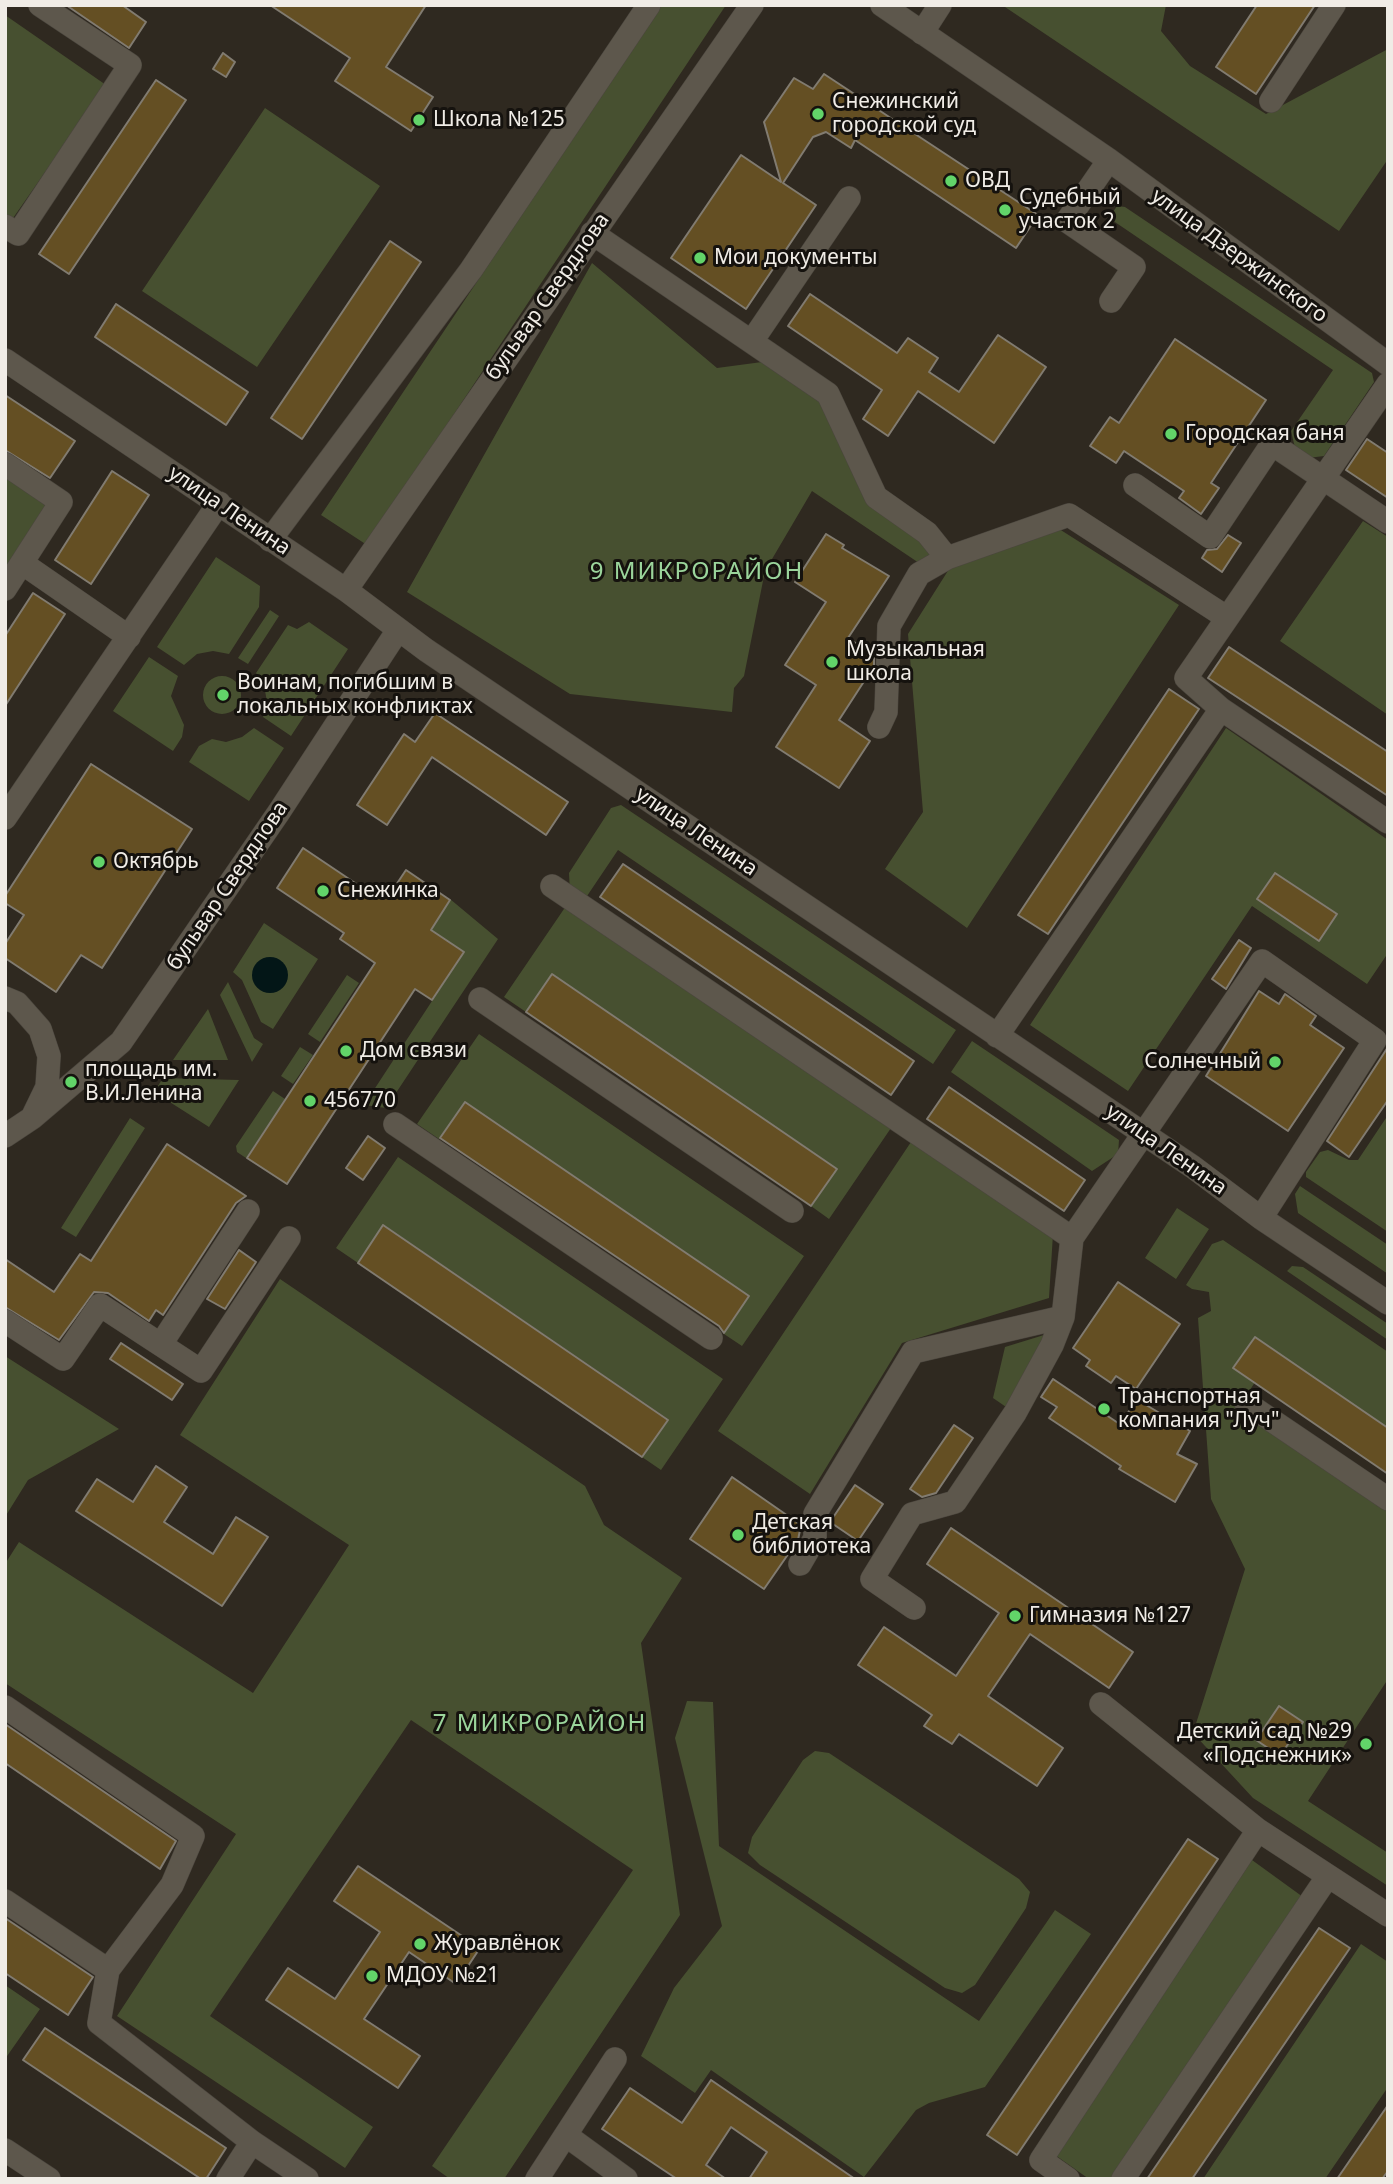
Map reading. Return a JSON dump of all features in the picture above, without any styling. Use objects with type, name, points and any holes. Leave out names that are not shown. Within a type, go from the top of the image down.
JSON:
[{"type":"street","points":[[5,226],[18,234],[130,65],[40,5]]},
{"type":"street","points":[[270,540],[471,270],[649,5]]},
{"type":"street","name":"бульвар Свердлова","points":[[346,590],[752,5]]},
{"type":"street","name":"улица Дзержинского","points":[[882,5],[1109,160],[1388,364]]},
{"type":"street","points":[[922,33],[940,5]]},
{"type":"street","points":[[1270,101],[1334,5]]},
{"type":"street","points":[[1109,160],[1067,221],[1135,267],[1111,301]]},
{"type":"street","points":[[752,341],[849,198]]},
{"type":"street","points":[[593,233],[828,394],[876,497],[927,533],[947,558]]},
{"type":"street","name":"улица Ленина","points":[[5,360],[219,503],[346,590],[398,630],[1145,1135],[1261,1218],[1388,1303]]},
{"type":"street","points":[[1388,384],[1186,678],[1222,709],[1388,822]]},
{"type":"street","points":[[1135,485],[1210,537],[1272,444],[1388,522]]},
{"type":"street","points":[[5,464],[61,502],[5,589]]},
{"type":"street","points":[[5,818],[219,503]]},
{"type":"street","points":[[879,727],[886,712],[889,626],[919,574],[947,558],[1069,514],[1226,617]]},
{"type":"street","points":[[22,563],[129,637]]},
{"type":"street","name":"бульвар Свердлова","points":[[6,1137],[121,1042],[288,817],[398,630]]},
{"type":"street","points":[[997,1036],[1222,709]]},
{"type":"street","points":[[552,886],[1072,1238]]},
{"type":"street","points":[[914,1608],[872,1579],[912,1514],[955,1502],[1014,1413],[1052,1345],[1063,1317],[1072,1238],[1262,961],[1375,1040],[1261,1218]]},
{"type":"street","points":[[5,998],[17,1003],[40,1029],[49,1056],[47,1087],[32,1118]]},
{"type":"street","points":[[480,999],[792,1211]]},
{"type":"street","points":[[395,1124],[712,1338]]},
{"type":"street","points":[[160,1344],[248,1211]]},
{"type":"street","points":[[5,1321],[63,1359],[100,1305],[201,1371],[289,1238]]},
{"type":"street","points":[[800,1564],[815,1538],[815,1514],[914,1352],[1063,1317]]},
{"type":"street","points":[[1246,1403],[1388,1499]]},
{"type":"street","points":[[1101,1704],[1258,1830],[1388,1915]]},
{"type":"street","points":[[5,1707],[192,1836],[172,1885],[108,1970],[99,2023],[252,2142],[307,2179]]},
{"type":"street","points":[[1068,2179],[1041,2160],[1258,1830]]},
{"type":"street","points":[[1123,2179],[1328,1876]]},
{"type":"street","points":[[5,1902],[108,1970]]},
{"type":"street","points":[[537,2179],[615,2059]]},
{"type":"street","points":[[567,2136],[626,2179]]},
{"type":"street","points":[[228,2179],[252,2142]]},
{"type":"street","points":[[5,2150],[49,2179]]},
{"type":"green space","points":[[662,5],[726,5],[367,545],[321,515]]},
{"type":"green space","points":[[1002,5],[1166,5],[1161,31],[1190,66],[1266,114],[1388,49],[1388,159],[1339,231]]},
{"type":"green space","points":[[5,15],[106,85],[11,221],[5,217]]},
{"type":"green space","points":[[265,108],[380,186],[257,367],[142,291]]},
{"type":"green space","points":[[1117,206],[1125,207],[1372,373],[1374,382],[1324,456],[1308,458],[1296,452],[1291,431],[1333,370],[1109,218]]},
{"type":"green space","points":[[592,263],[717,368],[762,362],[827,405],[869,499],[935,550],[919,563],[812,491],[765,571],[744,676],[734,688],[732,712],[570,694],[407,592]]},
{"type":"green space","points":[[5,477],[49,506],[5,574]]},
{"type":"green space","points":[[1363,521],[1388,537],[1388,715],[1280,641]]},
{"type":"green space","points":[[1056,527],[1179,605],[967,928],[885,869],[923,812],[908,634],[951,566]]},
{"type":"green space","points":[[216,557],[260,586],[259,607],[229,654],[213,651],[197,654],[184,665],[157,647]]},
{"type":"green space","points":[[270,610],[279,616],[248,664],[238,658]]},
{"type":"green space","points":[[309,622],[348,649],[291,736],[263,717],[267,702],[264,685],[256,673],[288,625],[297,629]]},
{"type":"green space","points":[[149,657],[178,676],[171,696],[184,725],[182,737],[173,751],[113,711]]},
{"type":"green space","points":[[222,676],[235,682],[241,695],[235,708],[222,714],[209,708],[203,695],[209,682]]},
{"type":"green space","points":[[254,728],[284,748],[249,801],[189,762],[199,746],[212,739],[226,742],[242,737]]},
{"type":"green space","points":[[1226,728],[1388,840],[1388,953],[1367,984],[1252,906],[1128,1091],[1030,1025]],"holes":[[[1275,873],[1337,914],[1319,940],[1257,899]]]},
{"type":"green space","points":[[621,805],[956,1030],[933,1064],[618,850],[583,902],[570,893],[569,873],[611,808]]},
{"type":"green space","points":[[450,899],[498,939],[386,1108],[364,1105],[464,952],[431,930]]},
{"type":"green space","points":[[566,906],[891,1128],[829,1219],[811,1206],[836,1168],[552,974],[526,1012],[504,997]]},
{"type":"green space","points":[[264,923],[318,959],[273,1029],[261,1022],[242,980],[233,972]]},
{"type":"green space","points":[[347,975],[359,983],[320,1042],[308,1034]]},
{"type":"green space","points":[[228,982],[254,1038],[263,1044],[252,1062],[220,995]]},
{"type":"green space","points":[[208,1009],[228,1060],[173,1060]]},
{"type":"green space","points":[[479,1034],[804,1256],[742,1346],[724,1334],[749,1296],[465,1102],[439,1139],[417,1124]]},
{"type":"green space","points":[[972,1041],[1119,1140],[1118,1154],[1092,1171],[951,1072]]},
{"type":"green space","points":[[300,1047],[313,1055],[293,1084],[281,1076]]},
{"type":"green space","points":[[163,1078],[239,1080],[209,1127],[154,1092]]},
{"type":"green space","points":[[273,1091],[285,1099],[246,1158],[237,1152],[236,1146]]},
{"type":"green space","points":[[1388,1115],[1388,1232],[1306,1177],[1306,1172],[1320,1152],[1328,1150],[1349,1160],[1358,1160]]},
{"type":"green space","points":[[130,1118],[145,1128],[76,1237],[61,1228]]},
{"type":"green space","points":[[913,1139],[1053,1234],[1049,1298],[902,1343],[810,1494],[718,1431]]},
{"type":"green space","points":[[398,1157],[723,1379],[661,1470],[642,1457],[668,1419],[384,1225],[358,1263],[336,1248]]},
{"type":"green space","points":[[1300,1186],[1388,1245],[1388,1274],[1298,1213],[1295,1194]]},
{"type":"green space","points":[[1177,1208],[1209,1229],[1176,1279],[1145,1258]]},
{"type":"green space","points":[[1223,1240],[1388,1352],[1388,1428],[1255,1337],[1234,1368],[1255,1382],[1240,1406],[1388,1508],[1388,1679],[1308,1801],[1388,1853],[1388,1886],[1253,1798],[1193,1733],[1245,1569],[1211,1499],[1198,1318],[1211,1311],[1209,1292],[1186,1285],[1212,1244]]},
{"type":"green space","points":[[1292,1266],[1303,1267],[1388,1324],[1388,1340],[1287,1271]]},
{"type":"green space","points":[[280,1279],[585,1486],[604,1525],[682,1578],[641,1643],[680,1915],[504,2179],[450,2179],[432,2166],[633,1870],[411,1720],[210,2016],[373,2127],[345,2168],[117,2016],[236,1834],[5,1683],[5,1564],[19,1542],[253,1693],[349,1545],[180,1435]]},
{"type":"green space","points":[[1044,1335],[1009,1409],[993,1398],[1005,1347]]},
{"type":"green space","points":[[5,1356],[119,1429],[28,1480],[5,1517]]},
{"type":"green space","points":[[687,1701],[713,1702],[719,1846],[979,2021],[1055,1910],[1091,1934],[985,2087],[929,2103],[916,2110],[864,2177],[711,2070],[695,2093],[641,2056],[674,1988],[722,1926],[675,1738]]},
{"type":"green space","points":[[815,1751],[829,1753],[1019,1879],[1030,1892],[1026,1908],[975,1985],[962,1993],[945,1988],[760,1865],[748,1853],[752,1837],[803,1760]]},
{"type":"green space","points":[[1252,1860],[1303,1897],[1113,2179],[1089,2179],[1055,2155]]},
{"type":"green space","points":[[1361,1944],[1388,1962],[1388,2087],[1325,2179],[1203,2179]]},
{"type":"green space","points":[[5,1985],[40,2009],[5,2059]]},
{"type":"shaded area","points":[[270,957],[283,962],[288,975],[283,988],[270,993],[257,988],[252,975],[257,962]]},
{"type":"building","points":[[66,5],[122,5],[146,22],[129,48]]},
{"type":"building","points":[[270,5],[426,5],[386,67],[433,97],[411,131],[335,81],[350,58]]},
{"type":"building","points":[[1257,5],[1315,5],[1256,94],[1216,67]]},
{"type":"building","points":[[223,53],[235,62],[226,77],[213,69]]},
{"type":"building","points":[[824,74],[1038,215],[1016,248],[855,140],[851,148],[826,132],[813,137],[783,183],[816,205],[746,309],[671,258],[741,155],[781,182],[764,122],[794,78],[813,89]]},
{"type":"building","points":[[156,80],[186,100],[69,274],[39,254]]},
{"type":"building","points":[[390,241],[421,262],[302,439],[271,418]]},
{"type":"building","points":[[810,294],[897,353],[908,338],[938,358],[929,372],[959,392],[998,335],[1046,367],[994,443],[918,391],[888,436],[863,419],[882,390],[788,326]]},
{"type":"building","points":[[116,304],[248,392],[226,425],[95,337]]},
{"type":"building","name":"Городская баня","points":[[1175,339],[1266,400],[1211,483],[1219,488],[1201,514],[1179,498],[1184,491],[1124,451],[1116,463],[1090,446],[1110,417],[1119,423]]},
{"type":"building","points":[[5,395],[75,441],[50,478],[5,450]]},
{"type":"building","points":[[1367,439],[1388,453],[1388,498],[1346,470]]},
{"type":"building","points":[[112,471],[149,495],[91,584],[55,560]]},
{"type":"building","name":"Музыкальная школа","points":[[826,534],[844,545],[842,548],[889,576],[848,638],[874,655],[874,666],[839,720],[870,741],[839,788],[776,747],[816,685],[785,665],[826,602],[795,582]]},
{"type":"building","points":[[1228,535],[1241,543],[1222,572],[1202,558],[1207,550],[1217,549]]},
{"type":"building","points":[[33,593],[65,614],[5,706],[5,636]]},
{"type":"building","points":[[1229,647],[1388,752],[1388,796],[1208,678]]},
{"type":"building","points":[[1169,689],[1199,709],[1048,934],[1018,915]]},
{"type":"building","points":[[435,713],[568,802],[546,835],[432,757],[387,825],[357,805],[404,734],[415,742]]},
{"type":"building","name":"Октябрь","points":[[91,764],[192,829],[102,968],[81,955],[56,992],[5,958],[5,944],[24,915],[5,903],[5,896]]},
{"type":"building","points":[[303,848],[370,893],[373,888],[388,897],[406,870],[450,900],[431,930],[464,952],[432,1000],[415,989],[287,1184],[247,1158],[375,963],[340,939],[344,933],[277,888]]},
{"type":"building","points":[[623,864],[914,1061],[891,1095],[600,897]]},
{"type":"building","points":[[1275,873],[1337,914],[1319,941],[1257,899]]},
{"type":"building","points":[[1239,940],[1251,948],[1226,989],[1212,979]]},
{"type":"building","points":[[552,974],[837,1169],[811,1206],[526,1012]]},
{"type":"building","name":"Солнечный","points":[[1259,991],[1279,1004],[1285,994],[1316,1016],[1310,1025],[1344,1048],[1288,1131],[1206,1076]]},
{"type":"building","points":[[1388,1047],[1388,1100],[1349,1157],[1327,1141]]},
{"type":"building","points":[[949,1087],[1085,1180],[1064,1211],[927,1119]]},
{"type":"building","points":[[465,1102],[749,1296],[724,1333],[719,1326],[440,1138]]},
{"type":"building","points":[[368,1136],[385,1148],[363,1180],[346,1168]]},
{"type":"building","points":[[167,1144],[246,1196],[236,1203],[163,1315],[156,1310],[149,1321],[108,1293],[94,1292],[59,1340],[5,1307],[5,1259],[54,1292],[80,1254],[91,1261]]},
{"type":"building","points":[[383,1225],[668,1420],[642,1457],[358,1263]]},
{"type":"building","points":[[239,1250],[256,1262],[225,1309],[207,1299]]},
{"type":"building","points":[[1118,1282],[1180,1324],[1136,1389],[1116,1376],[1111,1383],[1086,1366],[1090,1360],[1073,1348]]},
{"type":"building","points":[[1255,1337],[1388,1428],[1388,1474],[1233,1368]]},
{"type":"building","points":[[121,1343],[183,1384],[172,1400],[110,1359]]},
{"type":"building","points":[[1053,1379],[1121,1425],[1136,1399],[1190,1431],[1177,1454],[1197,1464],[1175,1502],[1119,1469],[1121,1466],[1049,1418],[1057,1407],[1041,1397]]},
{"type":"building","points":[[954,1425],[973,1438],[936,1493],[922,1497],[910,1489]]},
{"type":"building","points":[[156,1466],[187,1487],[164,1522],[213,1554],[236,1517],[268,1537],[222,1606],[76,1511],[97,1479],[133,1502]]},
{"type":"building","points":[[732,1477],[801,1525],[798,1540],[764,1589],[690,1539]]},
{"type":"building","points":[[855,1485],[883,1504],[858,1541],[830,1522]]},
{"type":"building","points":[[951,1528],[1133,1652],[1109,1688],[1030,1634],[988,1696],[1063,1748],[1037,1786],[959,1734],[952,1744],[924,1726],[932,1715],[858,1665],[884,1627],[956,1676],[999,1613],[927,1564]]},
{"type":"building","points":[[1279,1706],[1303,1722],[1280,1756],[1256,1740]]},
{"type":"building","points":[[5,1724],[176,1841],[160,1869],[5,1763]]},
{"type":"building","points":[[1188,1839],[1218,1859],[1017,2155],[987,2135]]},
{"type":"building","name":"МДОУ №21","points":[[358,1866],[480,1948],[456,1984],[409,1952],[364,2019],[420,2056],[398,2088],[266,2000],[288,1968],[335,1999],[380,1932],[334,1901]]},
{"type":"building","points":[[5,1918],[93,1977],[68,2015],[5,1973]]},
{"type":"building","points":[[1319,1928],[1350,1948],[1192,2179],[1147,2179]]},
{"type":"building","points":[[45,2028],[226,2148],[206,2179],[201,2179],[23,2060]]},
{"type":"building","points":[[711,2080],[855,2179],[749,2179],[767,2152],[731,2127],[706,2165],[726,2179],[677,2179],[602,2129],[630,2088],[682,2123]]},
{"type":"building","points":[[1388,2105],[1388,2171],[1382,2179],[1337,2179]]},
{"type":"place","name":"Снежинский городской суд","points":[[818,114]]},
{"type":"place","name":"Школа №125","points":[[419,120]]},
{"type":"place","name":"ОВД","points":[[951,181]]},
{"type":"place","name":"Судебный участок 2","points":[[1005,210]]},
{"type":"place","name":"Мои документы","points":[[700,258]]},
{"type":"place","name":"Городская баня","points":[[1171,434]]},
{"type":"place","name":"Музыкальная школа","points":[[832,662]]},
{"type":"place","name":"Воинам, погибшим в локальных конфликтах","points":[[223,695]]},
{"type":"place","name":"Октябрь","points":[[99,862]]},
{"type":"place","name":"Снежинка","points":[[323,891]]},
{"type":"place","name":"Дом связи","points":[[346,1051]]},
{"type":"place","name":"Солнечный","points":[[1275,1062]]},
{"type":"place","name":"площадь им. В.И.Ленина","points":[[71,1082]]},
{"type":"place","name":"456770","points":[[310,1101]]},
{"type":"place","name":"Транспортная компания \"Луч\"","points":[[1104,1409]]},
{"type":"place","name":"Детская библиотека","points":[[738,1535]]},
{"type":"place","name":"Гимназия №127","points":[[1015,1616]]},
{"type":"place","name":"Детский сад №29 «Подснежник»","points":[[1366,1744]]},
{"type":"place","name":"Журавлёнок","points":[[420,1944]]},
{"type":"place","name":"МДОУ №21","points":[[372,1976]]},
{"type":"district","name":"9 МИКРОРАЙОН","points":[[697,572]]},
{"type":"district","name":"7 МИКРОРАЙОН","points":[[540,1724]]}]
